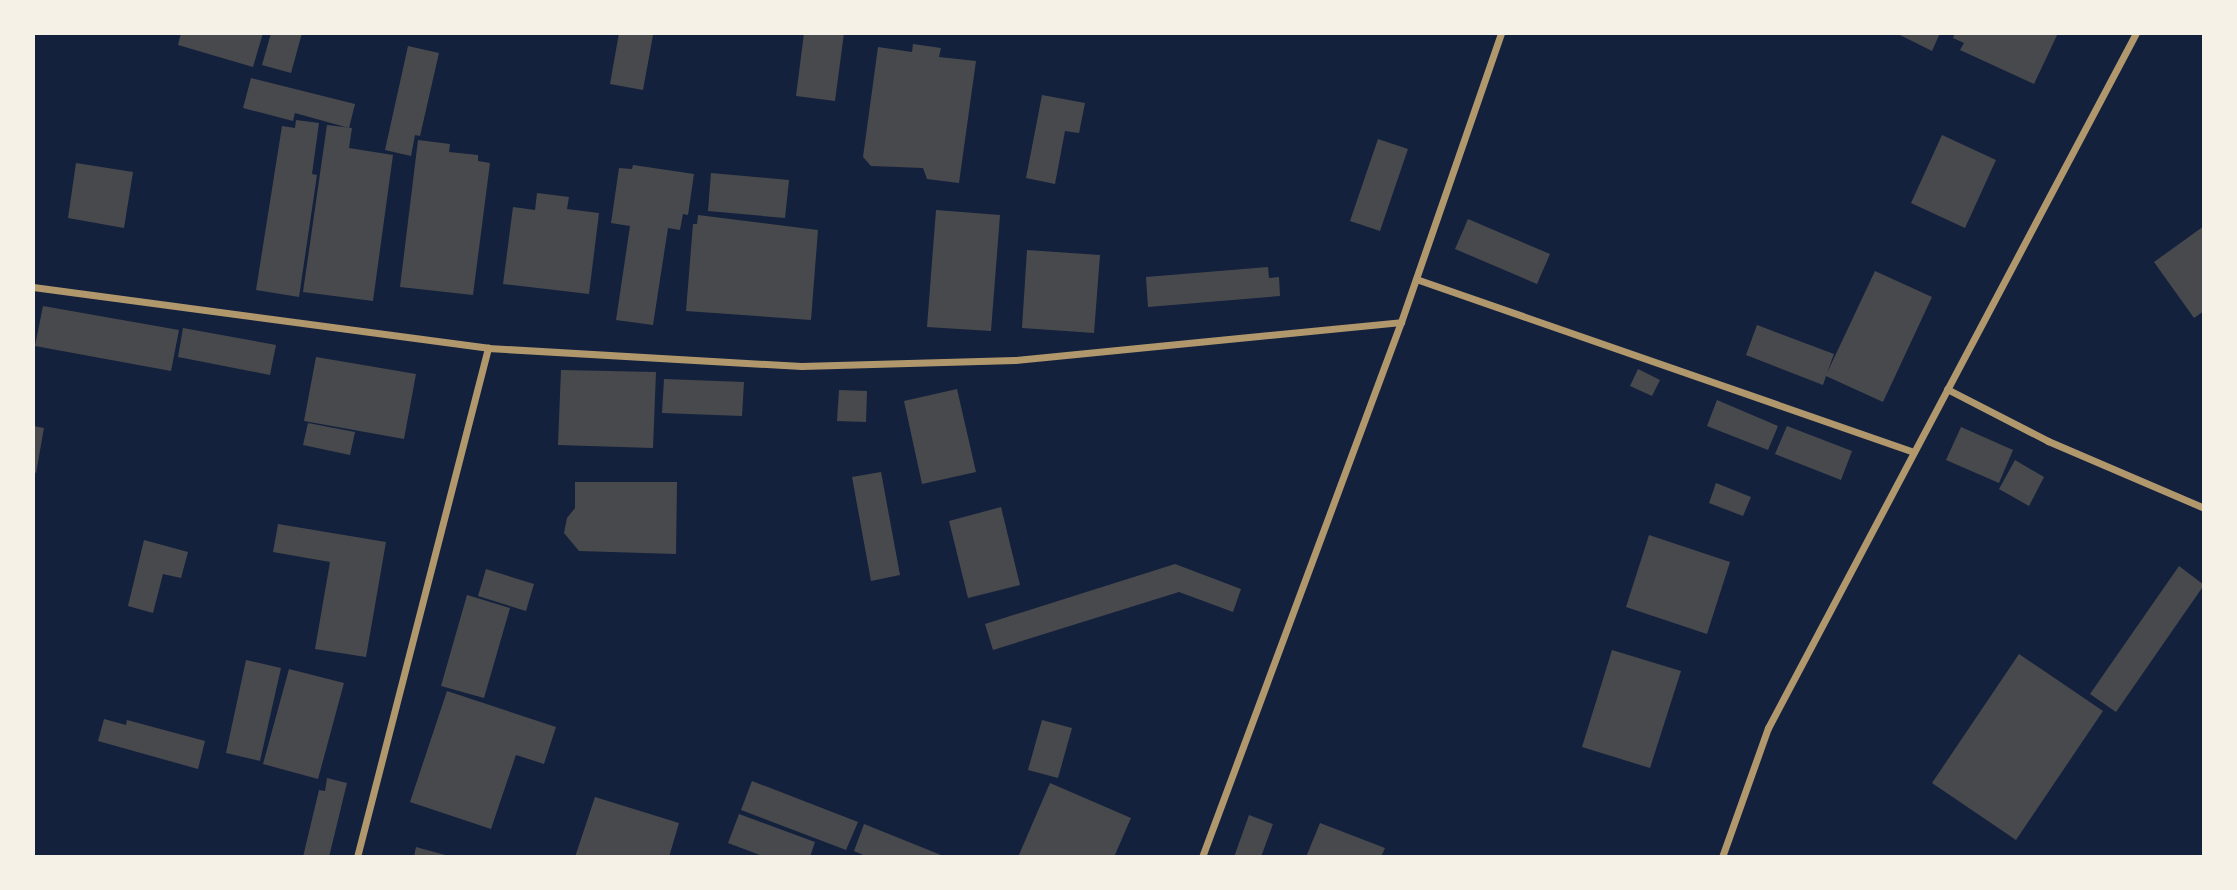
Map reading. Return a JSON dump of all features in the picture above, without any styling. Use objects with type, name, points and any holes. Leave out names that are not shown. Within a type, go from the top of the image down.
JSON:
[{"type":"street","points":[[1202,857],[1401,322],[1501,33]]},
{"type":"street","points":[[1721,857],[1768,728],[2136,33]]},
{"type":"street","points":[[1416,279],[1914,452]]},
{"type":"street","points":[[33,287],[488,348],[801,366],[1015,360],[1401,322]]},
{"type":"street","points":[[357,857],[488,348]]},
{"type":"street","points":[[1947,389],[2048,441],[2204,508]]},
{"type":"building","points":[[181,33],[263,33],[253,67],[178,45]]},
{"type":"building","points":[[271,33],[302,33],[291,73],[262,65]]},
{"type":"building","points":[[619,33],[653,35],[643,90],[610,84]]},
{"type":"building","points":[[804,33],[844,33],[835,101],[796,96]]},
{"type":"building","points":[[1896,33],[1940,33],[1932,51]]},
{"type":"building","points":[[1955,33],[2058,33],[2034,84],[1960,50],[1964,43],[1953,38]]},
{"type":"building","points":[[913,44],[941,48],[939,57],[976,61],[959,183],[927,179],[923,168],[871,166],[863,157],[878,47],[912,52]]},
{"type":"building","points":[[408,46],[439,53],[420,136],[415,135],[411,156],[385,150]]},
{"type":"building","points":[[251,78],[355,104],[349,128],[295,113],[293,121],[243,108]]},
{"type":"building","points":[[1042,95],[1085,103],[1079,133],[1065,131],[1055,184],[1026,178]]},
{"type":"building","points":[[296,120],[319,123],[312,174],[317,175],[299,297],[256,290],[282,126],[295,128]]},
{"type":"building","points":[[327,125],[352,128],[349,148],[393,155],[373,301],[303,292]]},
{"type":"building","points":[[1942,135],[1996,160],[1965,228],[1911,203]]},
{"type":"building","points":[[1378,139],[1408,149],[1380,231],[1350,221]]},
{"type":"building","points":[[418,140],[450,144],[449,152],[478,155],[478,161],[490,163],[473,295],[400,287]]},
{"type":"building","points":[[76,163],[133,172],[124,228],[68,218]]},
{"type":"building","points":[[633,165],[694,174],[688,215],[683,214],[680,230],[668,228],[653,325],[616,320],[630,226],[611,223],[619,168],[632,169]]},
{"type":"building","points":[[711,173],[789,180],[785,218],[708,211]]},
{"type":"building","points":[[537,193],[569,197],[567,209],[599,213],[589,294],[503,284],[513,207],[535,210]]},
{"type":"building","points":[[936,210],[1000,215],[991,331],[927,327]]},
{"type":"building","points":[[698,215],[818,230],[811,320],[686,311],[693,224],[697,224]]},
{"type":"building","points":[[1468,219],[1550,254],[1537,284],[1455,249]]},
{"type":"building","points":[[2204,226],[2204,311],[2194,318],[2154,262]]},
{"type":"building","points":[[1027,250],[1100,255],[1094,333],[1022,328]]},
{"type":"building","points":[[1268,267],[1269,278],[1279,277],[1280,296],[1148,307],[1146,277]]},
{"type":"building","points":[[1875,271],[1932,297],[1883,402],[1826,376],[1823,385],[1746,355],[1757,325],[1834,354],[1827,373]]},
{"type":"building","points":[[43,306],[179,330],[171,371],[35,346]]},
{"type":"building","points":[[183,328],[276,345],[270,375],[178,357]]},
{"type":"building","points":[[316,357],[416,374],[404,439],[304,421]]},
{"type":"building","points":[[1638,369],[1660,380],[1652,396],[1630,386]]},
{"type":"building","points":[[561,370],[656,372],[653,448],[558,445]]},
{"type":"building","points":[[664,379],[744,382],[742,416],[662,413]]},
{"type":"building","points":[[957,389],[976,472],[922,484],[904,401]]},
{"type":"building","points":[[839,390],[867,391],[866,422],[837,421]]},
{"type":"building","points":[[1717,400],[1778,426],[1768,450],[1707,426]]},
{"type":"building","points":[[308,423],[355,432],[350,455],[303,445]]},
{"type":"building","points":[[33,426],[44,428],[36,473],[33,472]]},
{"type":"building","points":[[1787,426],[1852,451],[1841,480],[1775,454]]},
{"type":"building","points":[[1961,427],[2013,450],[1999,483],[1946,460]]},
{"type":"building","points":[[2015,460],[2044,477],[2029,506],[1999,489]]},
{"type":"building","points":[[881,472],[900,575],[871,581],[852,477]]},
{"type":"building","points":[[575,482],[677,482],[676,554],[579,551],[564,533],[567,518],[575,508]]},
{"type":"building","points":[[1716,483],[1751,497],[1743,516],[1709,503]]},
{"type":"building","points":[[1001,507],[1020,585],[968,598],[949,521]]},
{"type":"building","points":[[278,524],[386,542],[366,657],[315,649],[330,562],[273,552]]},
{"type":"building","points":[[1649,535],[1730,562],[1707,634],[1626,607]]},
{"type":"building","points":[[144,540],[188,552],[181,578],[163,574],[153,613],[128,606]]},
{"type":"building","points":[[1175,564],[1241,589],[1233,612],[1179,592],[993,650],[985,624]]},
{"type":"building","points":[[2179,566],[2204,585],[2116,712],[2090,694]]},
{"type":"building","points":[[486,569],[534,584],[526,611],[478,596]]},
{"type":"building","points":[[467,595],[510,608],[484,698],[441,686]]},
{"type":"building","points":[[1612,650],[1681,671],[1650,768],[1582,747]]},
{"type":"building","points":[[2019,654],[2103,711],[2016,840],[1932,783]]},
{"type":"building","points":[[246,660],[281,668],[260,761],[226,753]]},
{"type":"building","points":[[289,669],[344,683],[318,779],[263,764]]},
{"type":"building","points":[[447,691],[556,727],[544,764],[516,755],[491,829],[410,802]]},
{"type":"building","points":[[104,719],[126,725],[127,720],[205,741],[198,769],[98,741]]},
{"type":"building","points":[[1042,720],[1072,728],[1058,778],[1028,770]]},
{"type":"building","points":[[327,778],[347,783],[329,857],[303,857],[319,790],[325,791]]},
{"type":"building","points":[[752,781],[858,822],[846,850],[741,810]]},
{"type":"building","points":[[1050,783],[1131,818],[1114,857],[1018,857]]},
{"type":"building","points":[[595,797],[679,823],[669,857],[575,857]]},
{"type":"building","points":[[739,814],[815,842],[810,857],[765,857],[728,843]]},
{"type":"building","points":[[1249,815],[1273,824],[1261,857],[1234,857]]},
{"type":"building","points":[[1320,823],[1385,848],[1381,857],[1306,857]]},
{"type":"building","points":[[864,824],[946,857],[868,857],[854,851]]},
{"type":"building","points":[[416,847],[449,856],[449,857],[414,857]]}]
